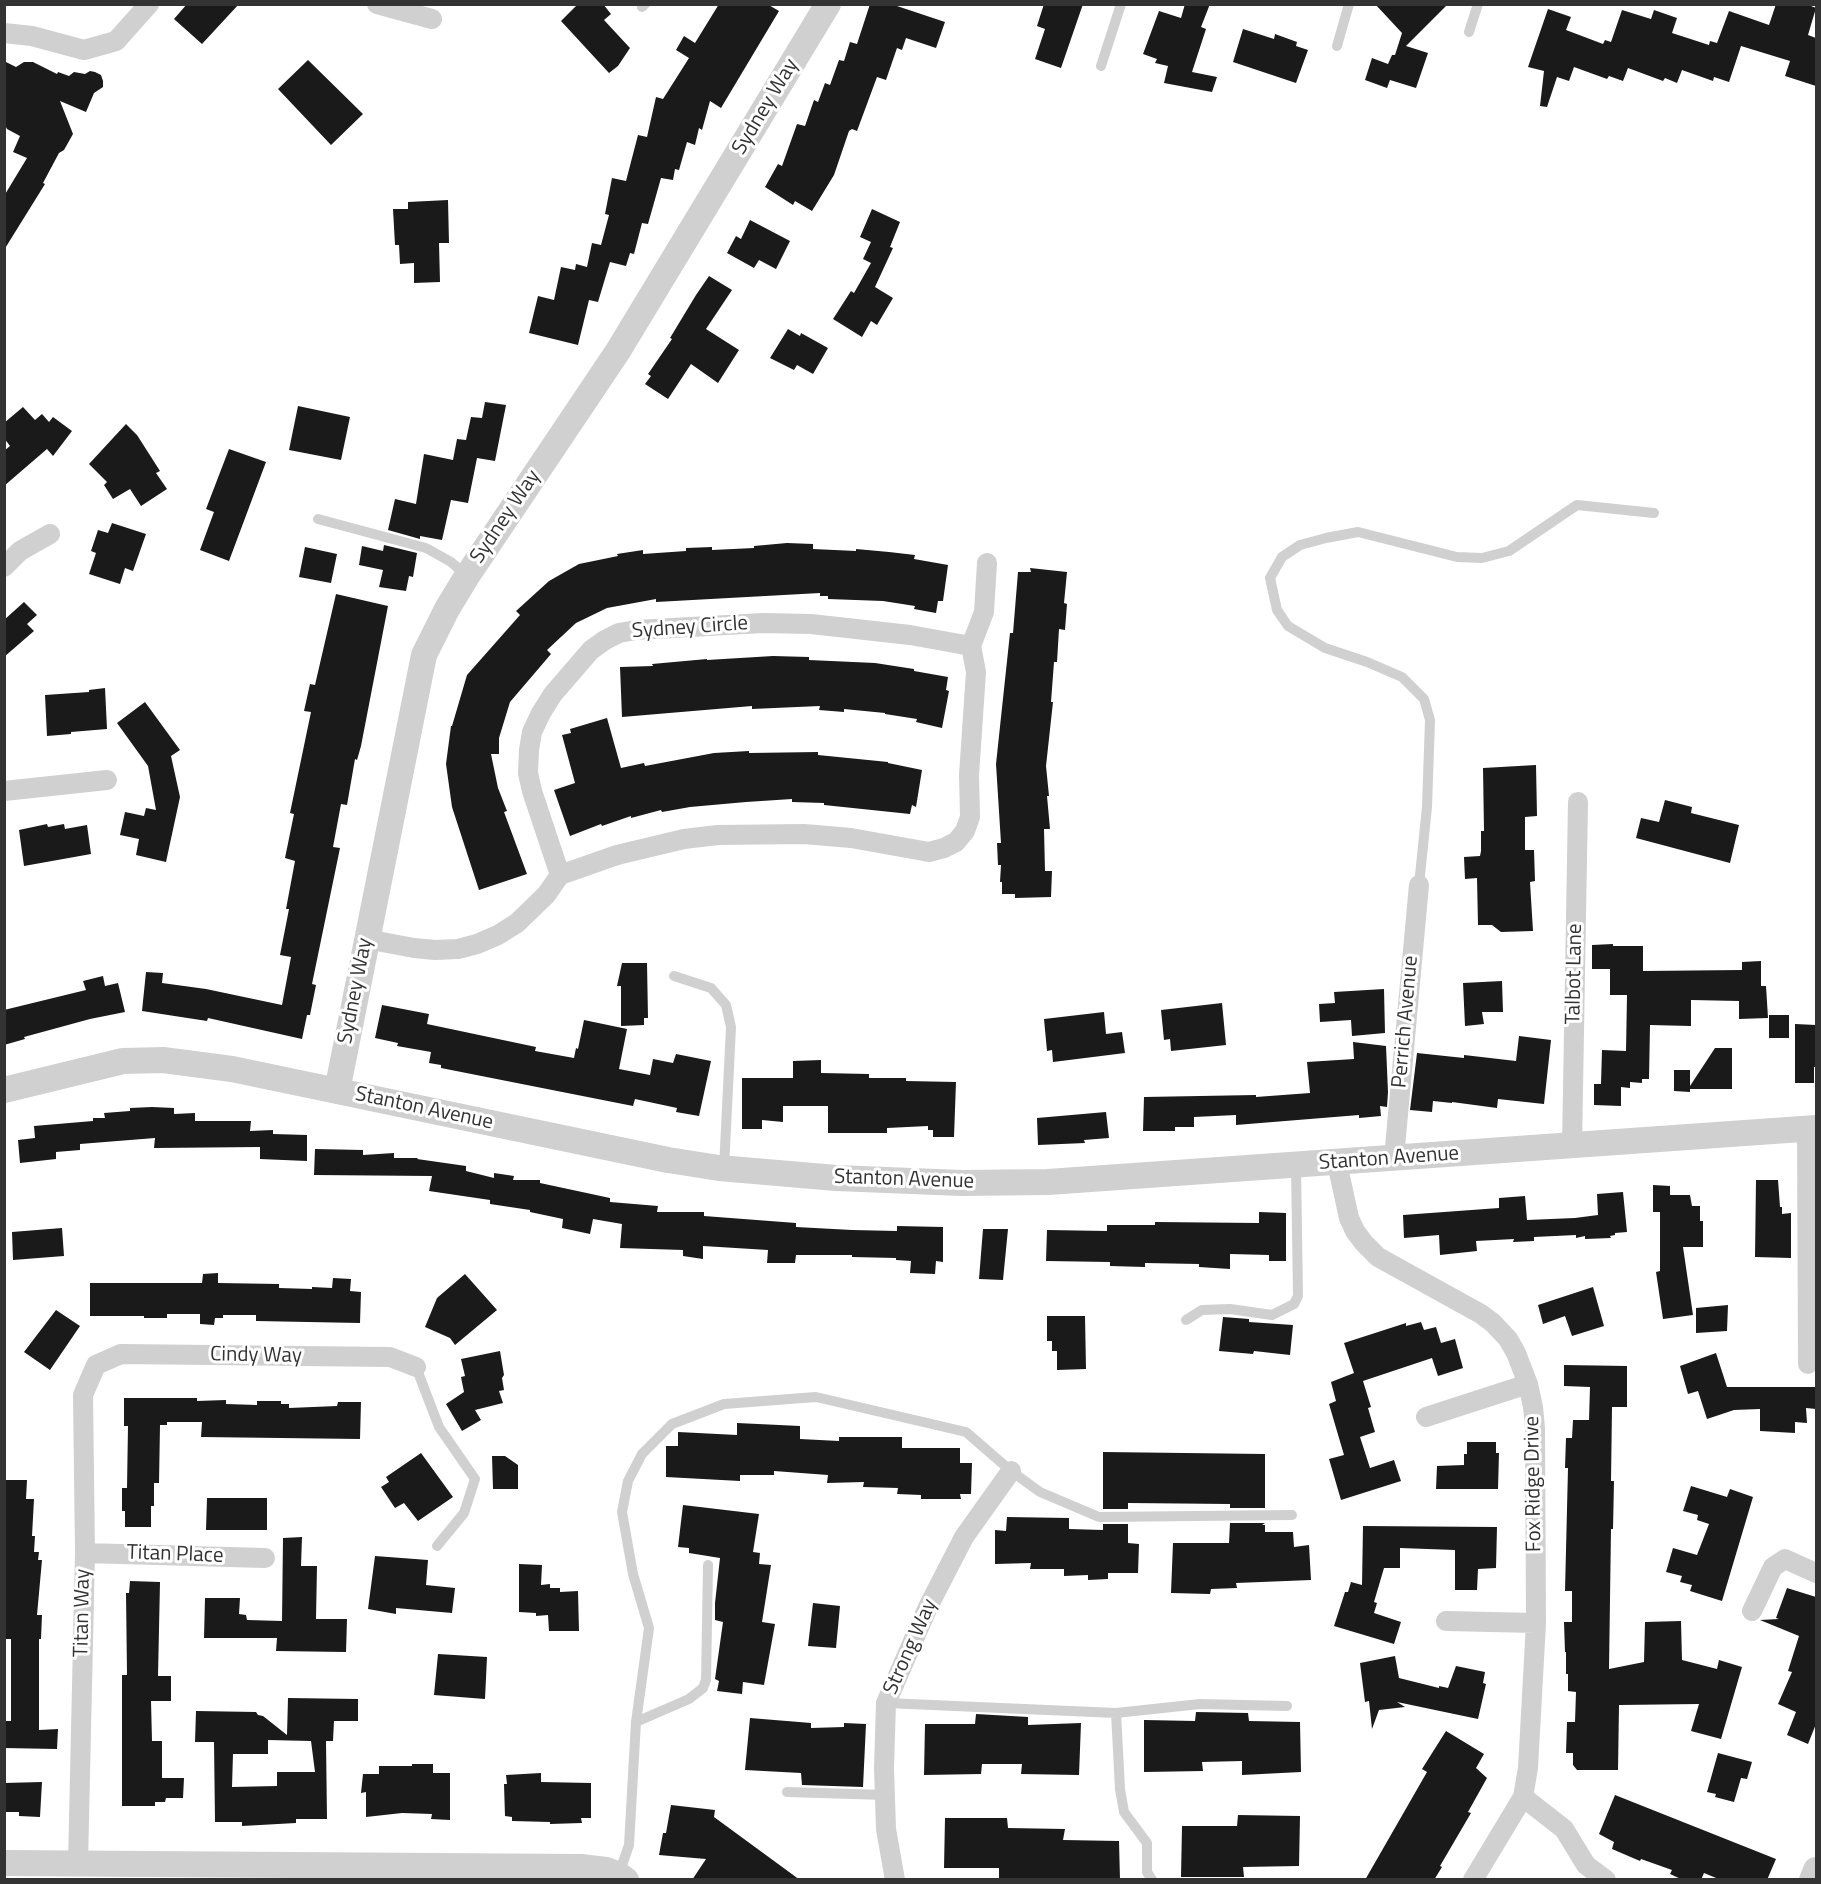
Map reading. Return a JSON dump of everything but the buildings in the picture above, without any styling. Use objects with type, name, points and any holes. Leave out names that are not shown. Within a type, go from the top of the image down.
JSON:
[{"type":"street","points":[[4,33],[32,36],[84,50],[116,41],[149,4]]},
{"type":"street","points":[[377,4],[432,19]]},
{"type":"street","name":"Sydney Way","points":[[337,1091],[423,655],[467,576],[618,351],[828,4]]},
{"type":"street","points":[[4,567],[20,551],[50,534]]},
{"type":"street","points":[[366,939],[435,950],[458,949],[477,944],[517,923],[546,895],[560,875],[652,845],[718,835],[804,834],[851,838],[929,852],[944,849],[956,842],[965,831],[970,817],[969,775],[976,672],[971,646],[984,612],[987,563]]},
{"type":"street","name":"Sydney Circle","points":[[560,875],[528,773],[532,732],[553,694],[591,650],[605,640],[620,633],[636,630],[763,623],[811,624],[910,635],[971,646]]},
{"type":"street","points":[[4,791],[107,780]]},
{"type":"street","name":"Talbot Lane","points":[[1572,1146],[1578,802]]},
{"type":"street","name":"Perrich Avenue","points":[[1394,1158],[1419,885]]},
{"type":"street","name":"Stanton Avenue","points":[[4,1090],[96,1066],[149,1059],[232,1069],[668,1160],[724,1169],[826,1177],[962,1183],[1048,1182],[1296,1166],[1812,1128]]},
{"type":"street","points":[[1808,1364],[1812,1128]]},
{"type":"street","name":"Fox Ridge Drive","points":[[1337,1163],[1349,1218],[1364,1243],[1378,1257],[1474,1309],[1492,1323],[1508,1339],[1528,1384],[1536,1428],[1536,1623],[1528,1768],[1523,1797],[1473,1880]]},
{"type":"street","name":"Cindy Way","points":[[96,1365],[121,1354],[390,1357],[416,1367]]},
{"type":"street","name":"Titan Way","points":[[78,1864],[85,1553],[83,1395],[96,1365]]},
{"type":"street","points":[[1426,1417],[1528,1384]]},
{"type":"street","name":"Strong Way","points":[[895,1880],[886,1829],[886,1703],[928,1606],[964,1537],[1011,1471]]},
{"type":"street","name":"Titan Place","points":[[85,1553],[265,1558]]},
{"type":"street","points":[[1752,1611],[1773,1567],[1785,1559],[1816,1573]]},
{"type":"street","points":[[1446,1621],[1536,1623]]},
{"type":"street","points":[[1523,1797],[1564,1829],[1586,1865],[1606,1880]]},
{"type":"street","points":[[4,1863],[580,1867],[606,1870],[622,1877]]},
{"type":"street","points":[[1812,1880],[1816,1870]]},
{"type":"lane","points":[[1101,66],[1121,4]]},
{"type":"lane","points":[[1336,46],[1349,4]]},
{"type":"lane","points":[[1469,32],[1478,4]]},
{"type":"lane","points":[[1419,885],[1427,807],[1430,720],[1424,699],[1402,677],[1325,648],[1288,626],[1277,610],[1270,578],[1282,557],[1300,545],[1358,532],[1457,557],[1482,558],[1509,551],[1577,505],[1654,513]]},
{"type":"lane","points":[[318,519],[426,548],[451,562],[467,576]]},
{"type":"lane","points":[[674,976],[711,988],[726,1005],[731,1027],[724,1169]]},
{"type":"lane","points":[[1186,1320],[1202,1310],[1230,1310],[1272,1315],[1294,1304],[1298,1296],[1296,1166]]},
{"type":"lane","points":[[416,1367],[439,1428],[475,1479],[464,1513],[436,1546]]},
{"type":"lane","points":[[622,1877],[629,1845],[636,1722],[649,1628],[633,1574],[622,1512],[628,1481],[642,1454],[672,1424],[724,1404],[816,1398],[966,1432],[1011,1471],[1040,1492],[1099,1517],[1292,1515]]},
{"type":"lane","points":[[636,1722],[689,1700],[703,1689],[706,1680],[708,1565]]},
{"type":"lane","points":[[886,1703],[1116,1713],[1200,1704],[1287,1706]]},
{"type":"lane","points":[[1116,1713],[1120,1789],[1124,1812],[1148,1843],[1147,1877]]},
{"type":"lane","points":[[787,1792],[885,1796]]}]
